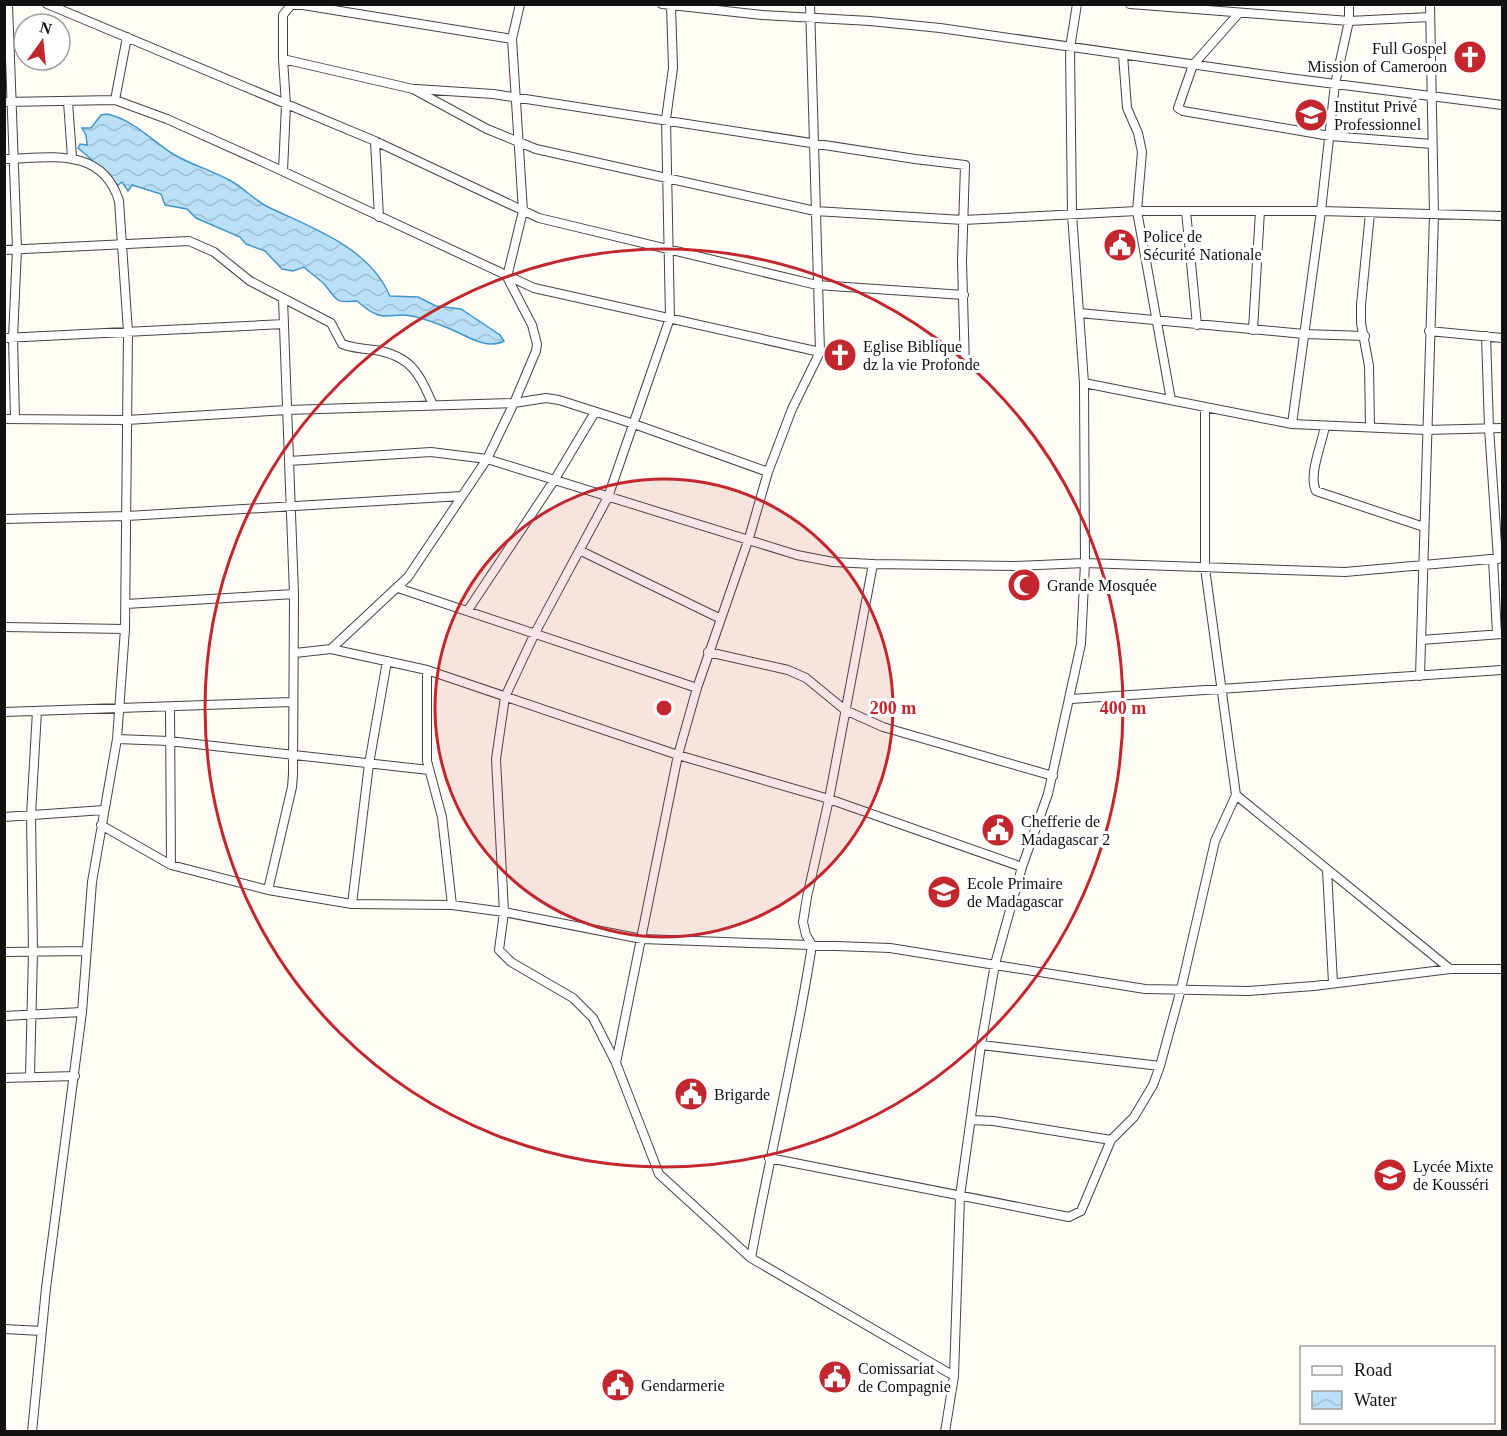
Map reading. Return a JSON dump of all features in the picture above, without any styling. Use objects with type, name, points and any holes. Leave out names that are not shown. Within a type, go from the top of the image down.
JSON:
[{"type":"street","points":[[8,4],[9,103],[15,158],[16,249],[9,338],[15,418]]},
{"type":"street","points":[[47,4],[375,141],[539,218],[817,285],[964,295]]},
{"type":"street","points":[[331,649],[398,588],[462,496],[487,459],[536,351],[537,344],[530,320],[507,277],[523,211],[512,39],[520,4]]},
{"type":"street","points":[[616,1063],[678,755],[697,688],[719,618],[749,538],[768,472],[792,409],[820,352],[812,142],[810,4]]},
{"type":"street","points":[[945,1431],[954,1376],[960,1196],[995,964],[1022,867],[1053,776],[1081,644],[1085,563],[1084,383],[1072,214],[1070,48],[1077,4]]},
{"type":"street","points":[[1130,4],[1349,21],[1430,16]]},
{"type":"street","points":[[1292,424],[1321,211],[1335,84],[1349,21],[1349,4]]},
{"type":"street","points":[[1420,676],[1434,215],[1430,4]]},
{"type":"street","points":[[283,171],[286,105],[283,15],[291,5],[303,5],[512,39]]},
{"type":"street","points":[[954,1376],[751,1258],[659,1174],[616,1063],[593,1018],[573,998],[503,956],[499,950],[504,912],[502,836],[496,779],[505,697],[535,633],[608,497],[670,318],[666,119],[673,68],[666,5],[940,28],[1193,65],[1503,105]]},
{"type":"street","points":[[1239,13],[1193,65],[1178,101],[1178,108],[1183,111],[1330,136],[1432,144]]},
{"type":"street","points":[[115,100],[127,37]]},
{"type":"street","points":[[1123,55],[1127,108],[1138,133],[1142,152],[1137,211],[1171,400]]},
{"type":"street","points":[[283,59],[413,89],[515,97],[965,165],[963,220],[965,368]]},
{"type":"street","points":[[413,89],[457,114],[536,149],[815,211],[963,220],[1137,211],[1321,211],[1503,216]]},
{"type":"street","points":[[9,103],[115,100],[167,119],[283,171],[534,288],[820,352]]},
{"type":"street","points":[[68,102],[72,157]]},
{"type":"street","points":[[375,141],[379,217]]},
{"type":"street","points":[[4,159],[72,157],[98,168],[115,189],[119,201],[120,245],[128,333],[126,604],[120,709],[117,739],[101,825],[86,951],[75,1076],[42,1332],[32,1431]]},
{"type":"street","points":[[1186,211],[1197,325]]},
{"type":"street","points":[[1253,330],[1260,211]]},
{"type":"street","points":[[1370,213],[1361,305],[1361,322],[1370,366],[1370,428]]},
{"type":"street","points":[[4,250],[189,241],[214,252],[250,281],[331,323],[342,344],[394,354],[404,359],[423,382],[433,405]]},
{"type":"street","points":[[268,890],[292,787],[294,594],[283,299]]},
{"type":"street","points":[[1079,313],[1253,330],[1365,336]]},
{"type":"street","points":[[9,338],[284,324]]},
{"type":"street","points":[[1430,331],[1503,338]]},
{"type":"street","points":[[1421,640],[1500,634],[1486,336]]},
{"type":"street","points":[[1084,383],[1292,424],[1426,430],[1503,428]]},
{"type":"street","points":[[4,419],[127,420],[287,410],[514,403],[546,398],[634,424],[768,472]]},
{"type":"street","points":[[769,1158],[1070,1217],[1081,1211],[1111,1140],[1134,1117],[1153,1085],[1181,989],[1215,841],[1236,795],[1205,568],[1205,408]]},
{"type":"street","points":[[468,610],[555,479],[595,412]]},
{"type":"street","points":[[1325,426],[1313,478],[1316,491],[1425,527]]},
{"type":"street","points":[[289,462],[431,452],[487,459],[749,538],[797,555],[833,562],[1014,566],[1085,563],[1345,572],[1498,558]]},
{"type":"street","points":[[4,519],[127,516],[462,496]]},
{"type":"street","points":[[581,551],[719,618]]},
{"type":"street","points":[[751,1258],[769,1158],[802,1011],[812,945],[806,935],[803,922],[829,799],[873,564]]},
{"type":"street","points":[[398,588],[697,688]]},
{"type":"street","points":[[126,604],[294,594]]},
{"type":"street","points":[[4,627],[125,629]]},
{"type":"street","points":[[295,653],[331,649],[427,670],[678,755],[829,799],[1022,867]]},
{"type":"street","points":[[708,652],[788,670],[806,678],[845,710],[883,726],[1053,776]]},
{"type":"street","points":[[352,904],[369,764],[387,661]]},
{"type":"street","points":[[427,670],[429,770],[442,817],[452,905]]},
{"type":"street","points":[[1071,699],[1503,670]]},
{"type":"street","points":[[4,712],[292,702]]},
{"type":"street","points":[[170,707],[171,865]]},
{"type":"street","points":[[30,1076],[33,952],[31,815],[37,711]]},
{"type":"street","points":[[117,739],[169,741],[291,753],[429,770]]},
{"type":"street","points":[[1236,795],[1450,969]]},
{"type":"street","points":[[4,817],[104,810]]},
{"type":"street","points":[[101,825],[171,865],[268,890],[352,904],[452,905],[504,912],[642,939],[890,948],[995,964],[1107,985],[1145,989],[1248,991],[1333,984],[1450,969],[1503,969]]},
{"type":"street","points":[[1327,870],[1333,984]]},
{"type":"street","points":[[4,952],[86,951]]},
{"type":"street","points":[[4,1016],[82,1012]]},
{"type":"street","points":[[981,1046],[1160,1066]]},
{"type":"street","points":[[4,1077],[75,1076]]},
{"type":"street","points":[[971,1120],[993,1121],[1111,1140]]},
{"type":"street","points":[[4,1329],[42,1332]]},
{"type":"water","points":[[107,114],[125,120],[180,158],[231,181],[268,207],[338,241],[368,264],[381,279],[390,296],[418,297],[436,306],[461,309],[500,335],[504,341],[497,344],[483,343],[420,318],[408,315],[379,315],[357,301],[340,301],[304,267],[293,271],[282,269],[265,251],[246,244],[240,237],[196,218],[187,209],[165,205],[161,194],[132,185],[128,191],[122,182],[118,185],[110,181],[106,174],[98,175],[92,160],[78,148],[80,144],[87,145],[86,135],[82,128],[91,128],[101,115]]},
{"type":"place","name":"Full Gospel Mission of Cameroon","points":[[1470,57]]},
{"type":"place","name":"Institut Privé Professionnel","points":[[1311,115]]},
{"type":"place","name":"Police de Sécurité Nationale","points":[[1120,245]]},
{"type":"place","name":"Eglise Biblique dz la vie Profonde","points":[[840,355]]},
{"type":"place","name":"Grande Mosquée","points":[[1024,585]]},
{"type":"place","name":"Chefferie de Madagascar 2","points":[[998,830]]},
{"type":"place","name":"Ecole Primaire de Madagascar","points":[[944,892]]},
{"type":"place","name":"Brigarde","points":[[691,1094]]},
{"type":"place","name":"Lycée Mixte de Kousséri","points":[[1390,1175]]},
{"type":"place","name":"Comissariat de Compagnie","points":[[835,1377]]},
{"type":"place","name":"Gendarmerie","points":[[618,1385]]}]
